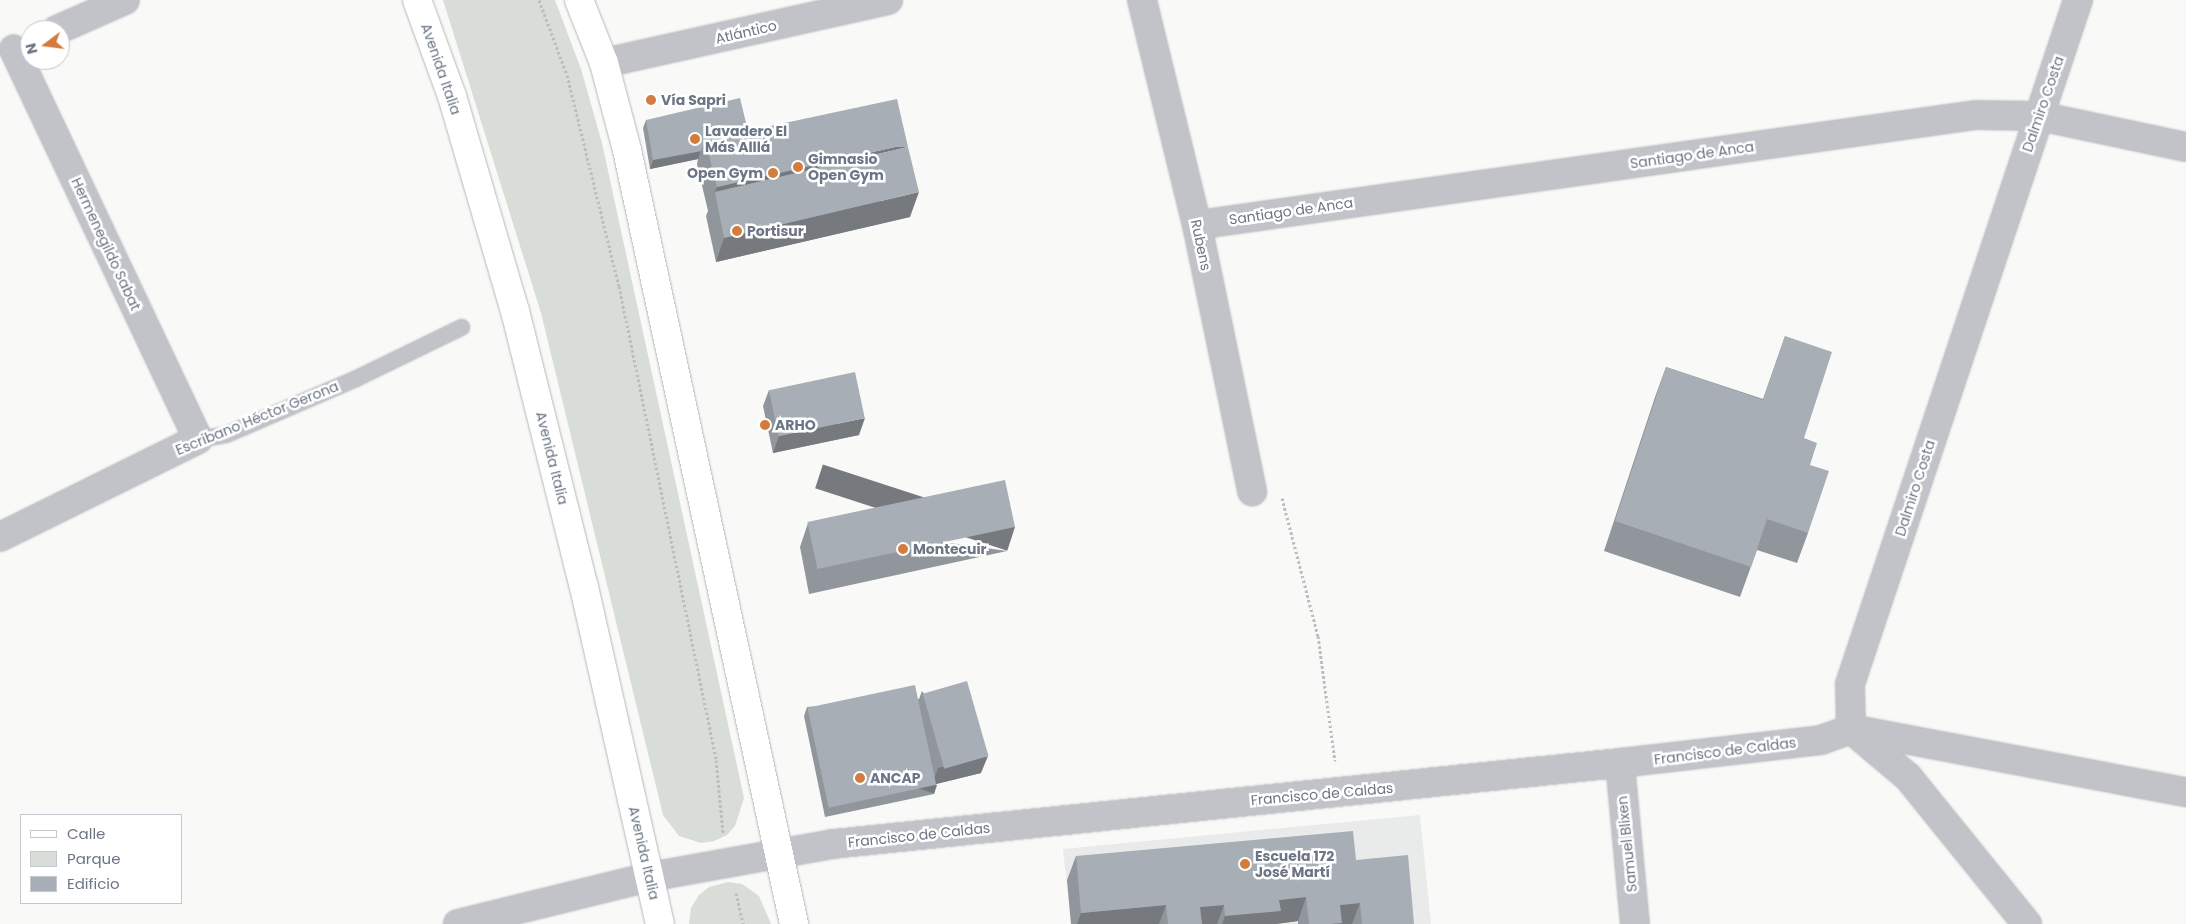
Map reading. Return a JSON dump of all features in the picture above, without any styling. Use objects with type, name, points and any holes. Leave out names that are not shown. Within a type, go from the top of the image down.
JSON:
[{"type":"main road","name":"Avenida Italia","points":[[416,0],[452,96],[515,310],[584,587],[660,924]]},
{"type":"main road","points":[[579,0],[604,63],[629,160],[794,924]]},
{"type":"street","points":[[70,24],[125,0]]},
{"type":"street","name":"Atlántico","points":[[604,63],[888,0]]},
{"type":"street","name":"Rubens","points":[[1142,0],[1197,225],[1252,491]]},
{"type":"street","name":"Dalmiro Costa","points":[[1851,729],[1850,684],[2078,0]]},
{"type":"street","name":"Hermenegildo Sabat","points":[[15,49],[198,440]]},
{"type":"street","name":"Santiago de Anca","points":[[1197,225],[1976,115],[2039,116],[2186,147]]},
{"type":"street","name":"Escribano Héctor Gerona","points":[[0,537],[198,440]]},
{"type":"street","points":[[1851,729],[2186,792]]},
{"type":"street","points":[[1851,729],[1908,777],[2027,924]]},
{"type":"street","name":"Francisco de Caldas","points":[[458,924],[649,877],[842,843],[1620,763],[1821,740],[1851,729]]},
{"type":"street","name":"Samuel Blixen","points":[[1620,763],[1635,924]]},
{"type":"lane","name":"Escribano Héctor Gerona","points":[[198,440],[226,434],[348,382],[461,327]]},
{"type":"path","points":[[539,0],[567,75],[619,286],[716,760],[728,863],[743,924]]},
{"type":"path","points":[[1252,491],[1281,494],[1318,636],[1340,793]]},
{"type":"shaded area","name":"Escuela 172 José Martí","points":[[1420,815],[1431,924],[1071,924],[1063,849]]},
{"type":"green space","points":[[443,0],[555,0],[581,69],[602,143],[744,798],[735,826],[727,835],[714,841],[701,843],[679,836],[663,815],[541,313]]},
{"type":"green space","points":[[728,882],[742,884],[759,896],[771,924],[689,924],[691,908],[699,895],[709,887]]},
{"type":"building","name":"Lavadero El Más Alllá","points":[[740,98],[748,131],[705,140],[701,151],[653,160],[646,120]]},
{"type":"building","points":[[897,99],[908,147],[895,147],[717,187],[705,140]]},
{"type":"building","points":[[908,147],[919,192],[724,238],[715,192]]},
{"type":"building","points":[[1785,336],[1832,352],[1804,438],[1817,443],[1810,465],[1829,471],[1808,533],[1767,519],[1751,567],[1615,521],[1666,367],[1763,400]]},
{"type":"building","points":[[855,372],[865,418],[779,436],[769,390]]},
{"type":"building","points":[[1005,480],[1015,527],[817,569],[807,522]]},
{"type":"building","points":[[967,681],[988,756],[944,769],[923,694]]},
{"type":"building","points":[[915,685],[936,785],[829,808],[807,708]]},
{"type":"building","name":"Escuela 172 José Martí","points":[[1353,831],[1356,860],[1408,855],[1414,924],[1362,924],[1360,903],[1340,905],[1342,923],[1309,924],[1306,897],[1279,900],[1281,911],[1225,916],[1224,905],[1200,907],[1202,924],[1168,924],[1166,905],[1081,913],[1076,856]]},
{"type":"place","name":"Vía Sapri","points":[[651,100]]},
{"type":"place","name":"Lavadero El Más Alllá","points":[[695,139]]},
{"type":"place","name":"Gimnasio Open Gym","points":[[798,167]]},
{"type":"place","name":"Open Gym","points":[[773,173]]},
{"type":"place","name":"Portisur","points":[[737,231]]},
{"type":"place","name":"ARHO","points":[[765,425]]},
{"type":"place","name":"Montecuir","points":[[903,549]]},
{"type":"place","name":"ANCAP","points":[[860,778]]},
{"type":"place","name":"Escuela 172 José Martí","points":[[1245,864]]}]
